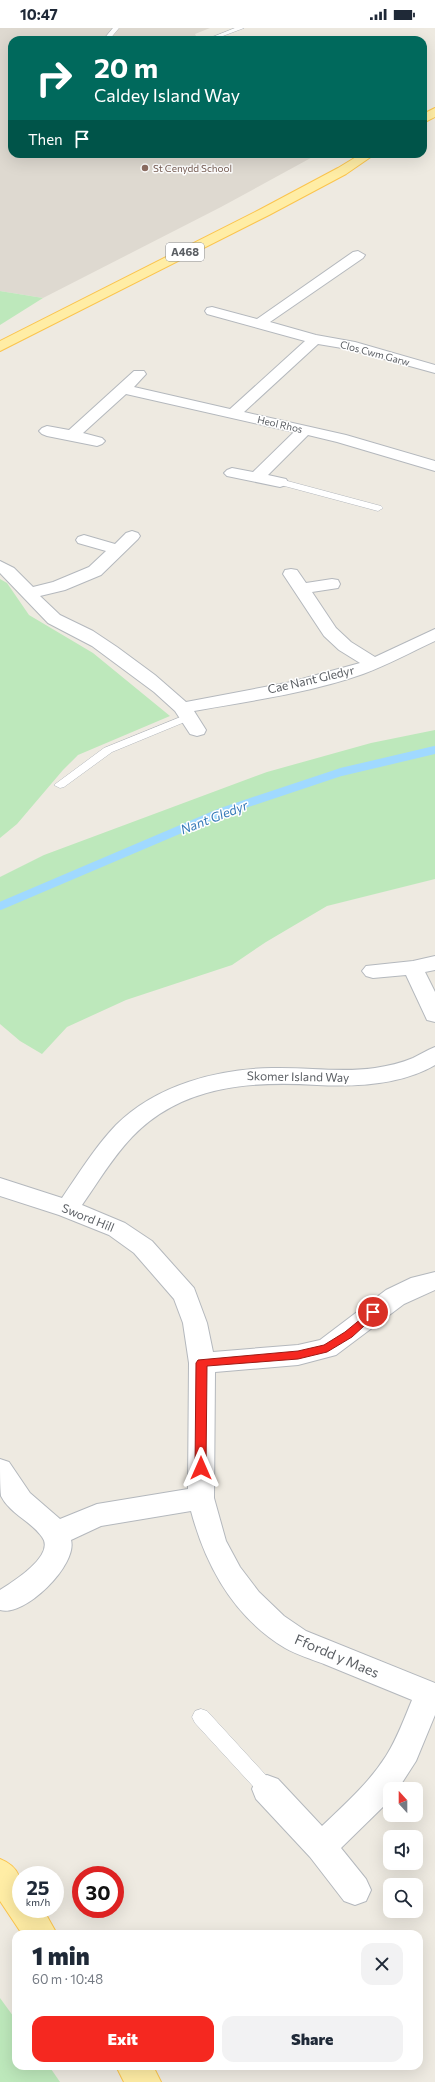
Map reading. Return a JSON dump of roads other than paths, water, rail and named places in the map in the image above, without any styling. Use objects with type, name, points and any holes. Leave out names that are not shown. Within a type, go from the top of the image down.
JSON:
[{"type":"main road","name":"A468","points":[[0,347],[265,212],[342,171],[363,158]]},
{"type":"main road","points":[[0,1874],[12,1892]]},
{"type":"main road","points":[[30,1918],[38,1930]]},
{"type":"main road","points":[[136,2070],[144,2082]]},
{"type":"street","points":[[260,323],[358,255]]},
{"type":"street","name":"Clos Cwm Garw","points":[[212,310],[316,339],[350,345],[435,369]]},
{"type":"street","points":[[234,413],[316,339]]},
{"type":"street","points":[[72,435],[139,374]]},
{"type":"street","name":"Heol Rhos","points":[[124,389],[234,413],[368,445],[435,466]]},
{"type":"street","points":[[257,477],[305,430]]},
{"type":"street","points":[[47,431],[97,441]]},
{"type":"street","points":[[232,473],[280,482]]},
{"type":"street","points":[[31,593],[59,586],[95,571],[119,550],[132,536]]},
{"type":"street","points":[[84,540],[119,550]]},
{"type":"street","points":[[0,566],[12,572],[31,593],[44,611],[56,621],[95,640],[144,676],[189,718]]},
{"type":"street","points":[[291,574],[330,632],[346,646],[374,664]]},
{"type":"street","points":[[301,589],[332,584]]},
{"type":"street","name":"Cae Nant Gledyr","points":[[189,718],[374,664],[435,634]]},
{"type":"street","points":[[373,971],[413,968],[435,963]]},
{"type":"street","points":[[413,968],[435,1015]]},
{"type":"street","name":"Skomer Island Way","points":[[67,1209],[111,1146],[135,1121],[155,1107],[183,1093],[212,1082],[240,1076],[274,1074],[343,1080],[372,1076],[407,1068],[435,1055]]},
{"type":"street","name":"Sword Hill","points":[[0,1187],[67,1209],[117,1229],[143,1247],[164,1269]]},
{"type":"street","name":"Ffordd y Maes","points":[[164,1269],[185,1295],[195,1324],[202,1363],[200,1498],[213,1542],[230,1575],[249,1602],[274,1625],[296,1640],[432,1695],[404,1751],[390,1775],[356,1814],[321,1847]]},
{"type":"street","points":[[202,1363],[298,1355],[327,1348],[348,1334],[373,1312],[395,1297],[420,1285],[435,1281]]},
{"type":"street","points":[[0,1470],[20,1502],[56,1534],[59,1549],[47,1570],[27,1587],[7,1600]]},
{"type":"street","points":[[56,1534],[97,1515],[200,1498]]},
{"type":"street","points":[[267,1788],[321,1847],[355,1890]]},
{"type":"lane","points":[[109,36],[116,28]]},
{"type":"lane","points":[[218,36],[240,28]]},
{"type":"lane","points":[[280,482],[378,508]]},
{"type":"lane","points":[[60,785],[108,750],[189,718]]},
{"type":"lane","points":[[201,1717],[267,1788]]},
{"type":"waterway","name":"Nant Gledyr","points":[[0,906],[221,812],[341,772],[435,750]]},
{"type":"place","name":"St Cenydd School","points":[[145,168]]}]
